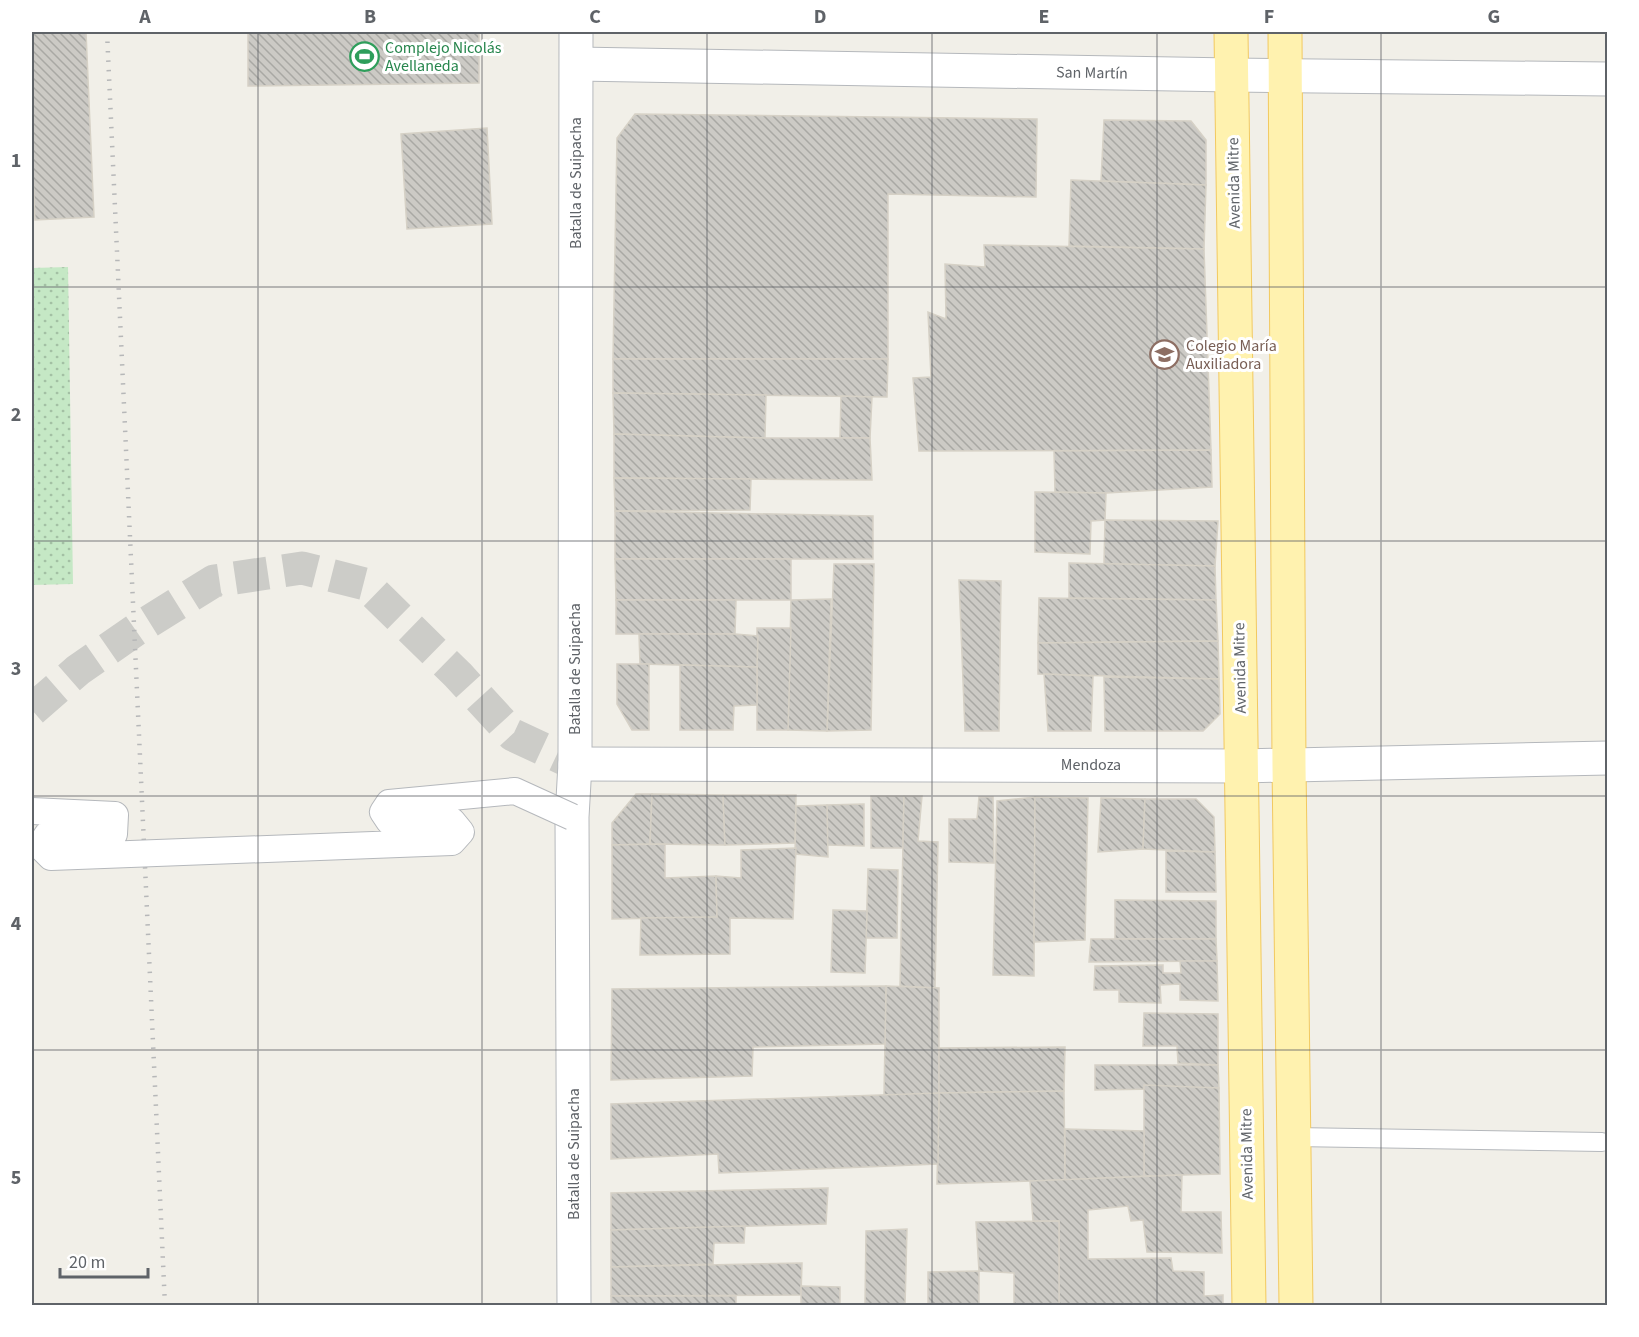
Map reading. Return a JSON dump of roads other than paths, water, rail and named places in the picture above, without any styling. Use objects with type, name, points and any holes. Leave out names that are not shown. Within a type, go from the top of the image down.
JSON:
[{"type":"main road","name":"Avenida Mitre","points":[[1231,32],[1249,1305]]},
{"type":"main road","points":[[1286,32],[1289,766],[1296,1305]]},
{"type":"street","name":"Batalla de Suipacha","points":[[574,1305],[572,817],[575,764],[576,32]]},
{"type":"street","name":"San Martín","points":[[577,64],[1608,80]]},
{"type":"street","name":"Mendoza","points":[[575,764],[1289,766],[1608,758]]},
{"type":"street","points":[[32,811],[116,815],[114,834],[47,835],[40,846],[51,857],[452,842],[460,832],[452,821],[389,821],[383,812],[389,803],[515,791],[572,817]]},
{"type":"lane","points":[[1294,1137],[1602,1142]]},
{"type":"tunnel","points":[[32,710],[78,670],[137,629],[214,581],[302,568],[365,584],[458,675],[513,735],[575,764]]},
{"type":"railway","points":[[107,32],[165,1306]]},
{"type":"place","name":"Complejo Nicolás Avellaneda","points":[[364,57]]},
{"type":"place","name":"Colegio María Auxiliadora","points":[[1165,355]]}]
